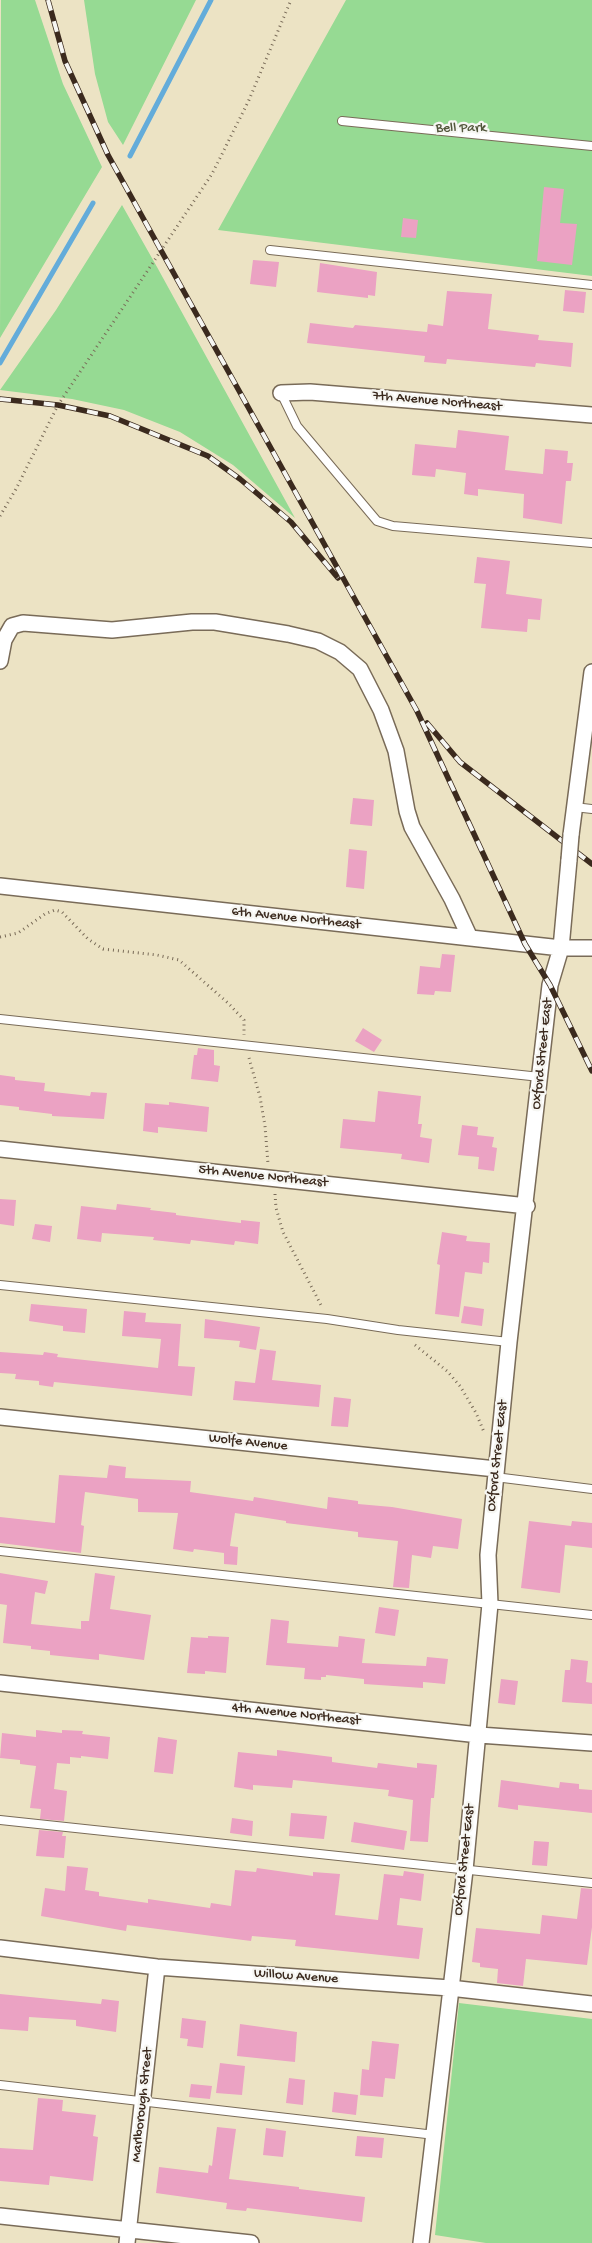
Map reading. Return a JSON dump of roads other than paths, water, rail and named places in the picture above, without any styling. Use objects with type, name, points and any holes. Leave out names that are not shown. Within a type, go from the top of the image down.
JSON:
[{"type":"street","name":"7th Avenue Northeast","points":[[281,393],[310,392],[592,415]]},
{"type":"street","points":[[0,661],[4,640],[4,625],[12,626],[23,623],[112,630],[192,622],[215,622],[318,641],[340,652],[360,669],[381,710],[396,751],[407,811],[412,827],[452,899],[470,938]]},
{"type":"street","name":"Oxford Street East","points":[[420,2243],[435,2135],[479,1735],[490,1604],[488,1555],[510,1342],[527,1206],[550,985],[561,948],[574,807],[592,672]]},
{"type":"street","name":"6th Avenue Northeast","points":[[0,886],[561,948],[592,948]]},
{"type":"street","name":"5th Avenue Northeast","points":[[0,1149],[527,1206]]},
{"type":"street","name":"Wolfe Avenue","points":[[0,1417],[496,1473]]},
{"type":"street","name":"4th Avenue Northeast","points":[[0,1683],[479,1735],[592,1743]]},
{"type":"street","name":"Willow Avenue","points":[[0,1948],[157,1966],[450,1988],[592,2004]]},
{"type":"street","name":"Marlborough Street","points":[[128,2236],[157,1966]]},
{"type":"street","points":[[0,2216],[128,2236],[251,2243]]},
{"type":"lane","points":[[342,122],[592,146]]},
{"type":"lane","points":[[270,250],[592,285]]},
{"type":"lane","points":[[281,393],[297,426],[377,520],[393,526],[592,543]]},
{"type":"lane","points":[[574,807],[592,809]]},
{"type":"lane","points":[[0,1019],[540,1077]]},
{"type":"lane","points":[[0,1285],[327,1319],[398,1330],[510,1342]]},
{"type":"lane","points":[[496,1473],[592,1490]]},
{"type":"lane","points":[[0,1551],[592,1615]]},
{"type":"lane","points":[[0,1820],[592,1883]]},
{"type":"lane","points":[[0,2085],[435,2135]]},
{"type":"waterway","points":[[130,156],[211,0]]},
{"type":"waterway","points":[[0,363],[93,203]]},
{"type":"railway","points":[[48,0],[65,61],[108,155],[417,711],[525,944],[550,985],[592,1071]]},
{"type":"railway","points":[[0,399],[58,405],[110,416],[208,456],[240,479],[291,522],[338,578]]},
{"type":"railway","points":[[427,723],[460,762],[592,864]]},
{"type":"park label","name":"Bell Park","points":[[461,129]]}]
